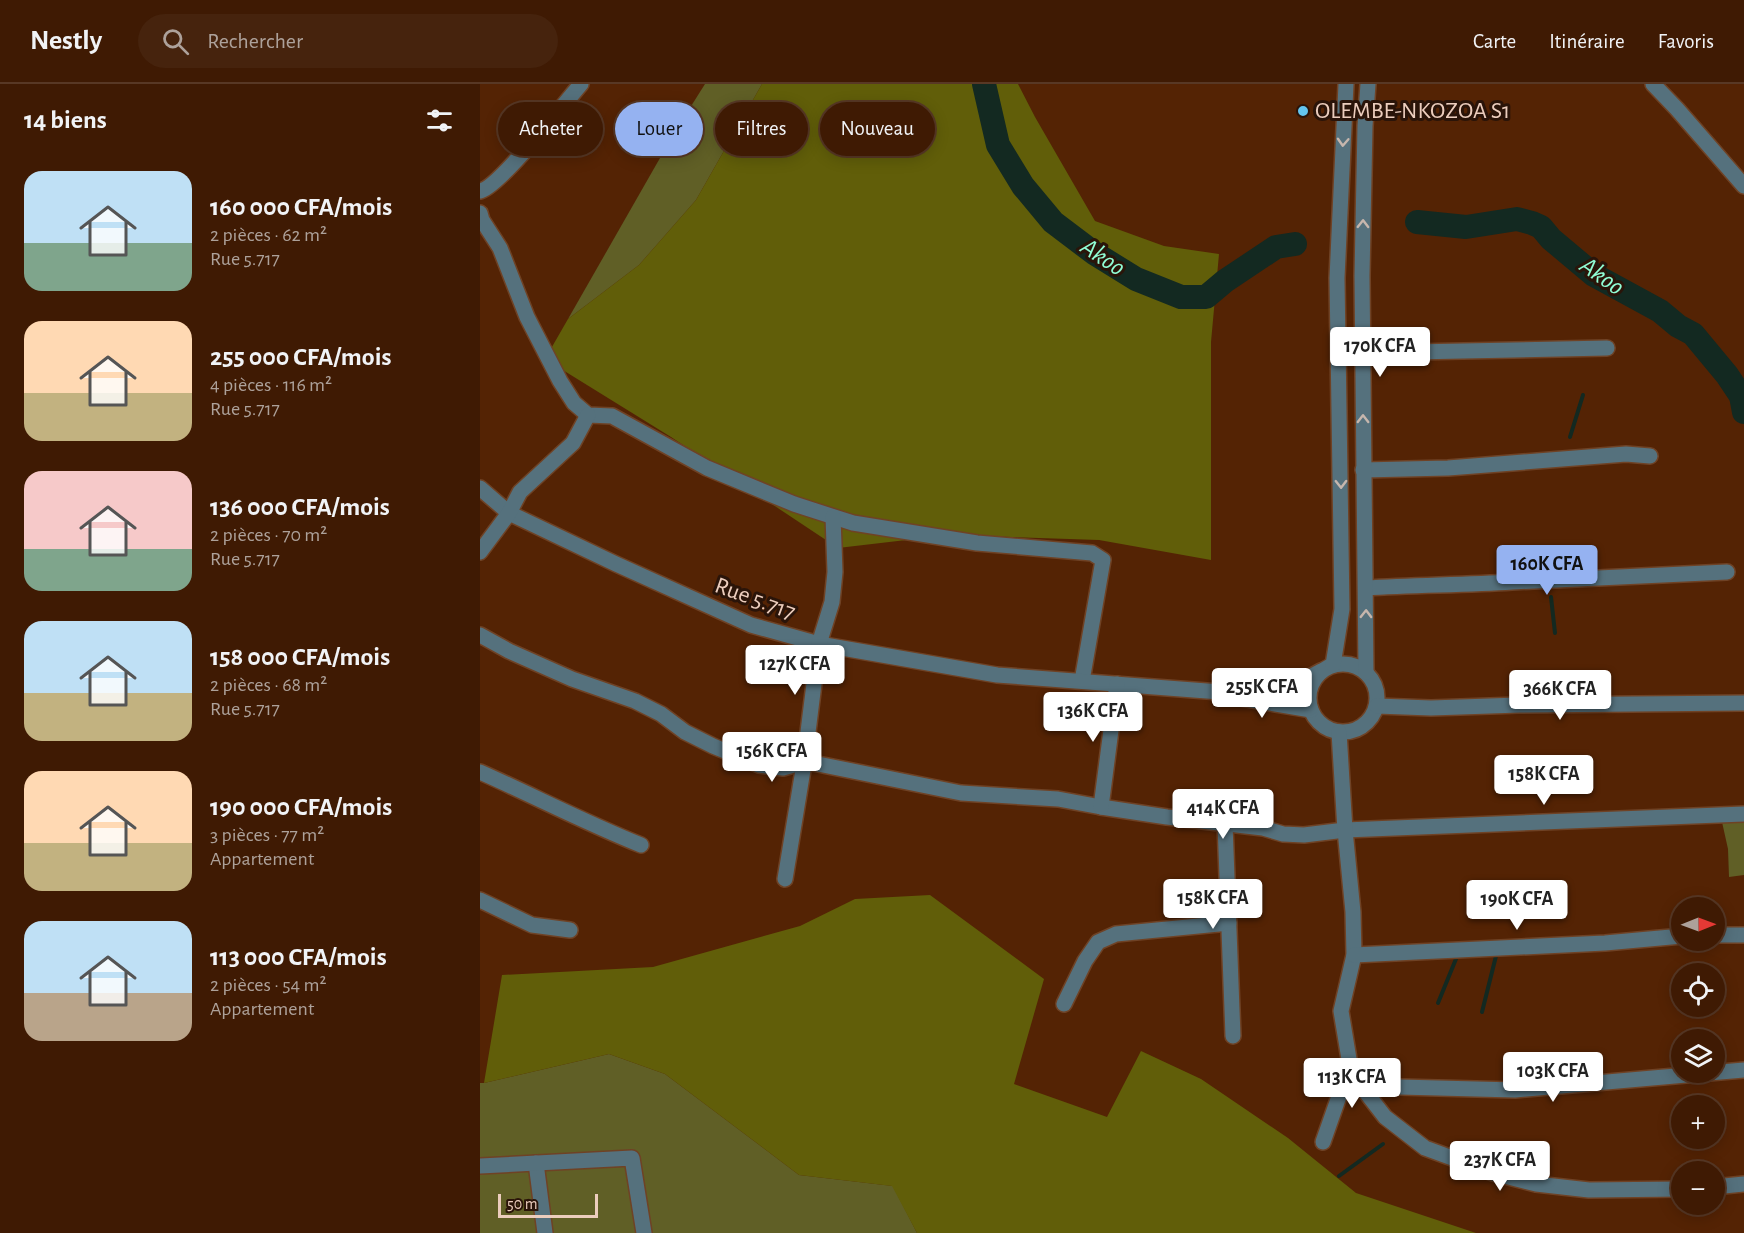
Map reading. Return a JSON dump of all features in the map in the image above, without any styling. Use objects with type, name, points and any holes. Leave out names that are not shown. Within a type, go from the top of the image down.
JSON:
[{"type":"street","points":[[480,191],[492,185],[512,165],[581,84]]},
{"type":"street","points":[[1327,668],[1342,609],[1337,278],[1346,84]]},
{"type":"street","points":[[1366,672],[1363,265],[1365,126],[1368,84]]},
{"type":"street","points":[[1653,84],[1744,186]]},
{"type":"street","points":[[480,213],[500,248],[527,317],[560,381],[574,403],[588,414],[612,416],[707,468],[794,504],[853,523],[977,543],[1092,553],[1103,560],[1082,681]]},
{"type":"street","points":[[1363,353],[1607,348]]},
{"type":"street","points":[[480,552],[509,513],[520,492],[573,443],[588,414]]},
{"type":"street","points":[[1363,470],[1448,468],[1626,454],[1650,456]]},
{"type":"street","name":"Rue 5.717","points":[[480,488],[509,513],[720,612],[751,625],[819,644],[997,675],[1220,693],[1268,691],[1295,685],[1327,668]]},
{"type":"street","points":[[785,879],[804,764],[819,644],[832,602],[835,572],[833,517]]},
{"type":"street","points":[[1366,588],[1727,572]]},
{"type":"street","points":[[480,635],[509,651],[572,679],[635,701],[661,714],[686,732],[713,747],[759,765],[783,768],[813,764],[961,793],[1058,799],[1101,807],[1263,828],[1283,834],[1744,814]]},
{"type":"street","points":[[1345,663],[1366,672],[1376,688],[1377,706],[1373,716],[1358,729],[1349,732],[1330,730],[1322,725],[1311,711],[1309,700],[1314,679],[1327,668],[1345,663]]},
{"type":"street","points":[[1101,807],[1117,684]]},
{"type":"street","name":"Rue 5.717","points":[[1220,693],[1311,711]]},
{"type":"street","points":[[1377,706],[1431,708],[1519,705],[1744,704]]},
{"type":"street","points":[[1339,732],[1353,912],[1354,955],[1341,1011],[1350,1065],[1361,1086],[1385,1117],[1425,1148],[1493,1173],[1536,1184],[1589,1190],[1671,1189]]},
{"type":"street","points":[[480,772],[641,845]]},
{"type":"street","points":[[1225,824],[1233,1036]]},
{"type":"street","points":[[480,900],[532,925],[570,930]]},
{"type":"street","points":[[1064,1004],[1085,961],[1098,942],[1116,934],[1229,923]]},
{"type":"street","points":[[1725,935],[1744,935]]},
{"type":"street","points":[[1354,955],[1605,943],[1671,937]]},
{"type":"street","points":[[1323,1142],[1350,1065]]},
{"type":"street","points":[[1361,1086],[1515,1090],[1744,1070]]},
{"type":"street","points":[[480,1166],[632,1158],[644,1233]]},
{"type":"street","points":[[536,1163],[545,1233]]},
{"type":"street","points":[[1725,1186],[1744,1184]]},
{"type":"shaded area","points":[[705,84],[762,84],[752,102],[715,102],[715,156],[721,156],[696,200],[639,265],[568,319],[661,156],[703,156],[703,102],[694,102]]},
{"type":"shaded area","points":[[762,84],[1018,84],[1095,221],[1164,246],[1219,254],[1211,342],[1211,560],[1099,540],[949,535],[838,548],[671,437],[545,359],[568,319],[639,265],[696,200],[721,156],[808,156],[808,102],[752,102]]},
{"type":"shaded area","points":[[1744,815],[1744,875],[1729,877],[1728,849],[1722,822]]},
{"type":"shaded area","points":[[930,895],[1044,979],[1014,1084],[1107,1117],[1141,1051],[1201,1079],[1288,1138],[1356,1193],[1476,1233],[917,1233],[892,1186],[799,1175],[665,1074],[609,1054],[484,1083],[502,975],[653,967],[800,926],[855,899]]},
{"type":"shaded area","points":[[609,1054],[665,1074],[799,1175],[893,1186],[917,1233],[480,1233],[480,1083]]},
{"type":"waterway","name":"Akoo","points":[[984,84],[998,145],[1023,186],[1053,222],[1094,253],[1136,279],[1181,297],[1206,297],[1225,281],[1276,247],[1295,244]]},
{"type":"waterway","name":"Akoo","points":[[1417,222],[1466,227],[1517,219],[1541,227],[1551,239],[1594,275],[1660,311],[1678,326],[1693,334],[1741,396],[1744,412]]},
{"type":"waterway","points":[[1570,437],[1583,395]]},
{"type":"waterway","points":[[1551,597],[1555,633]]},
{"type":"waterway","points":[[1438,1003],[1458,954]]},
{"type":"waterway","points":[[1482,1012],[1496,956]]},
{"type":"waterway","points":[[1339,1176],[1383,1144]]},
{"type":"place","name":"OLEMBE-NKOZOA S1","points":[[1303,111]]}]
